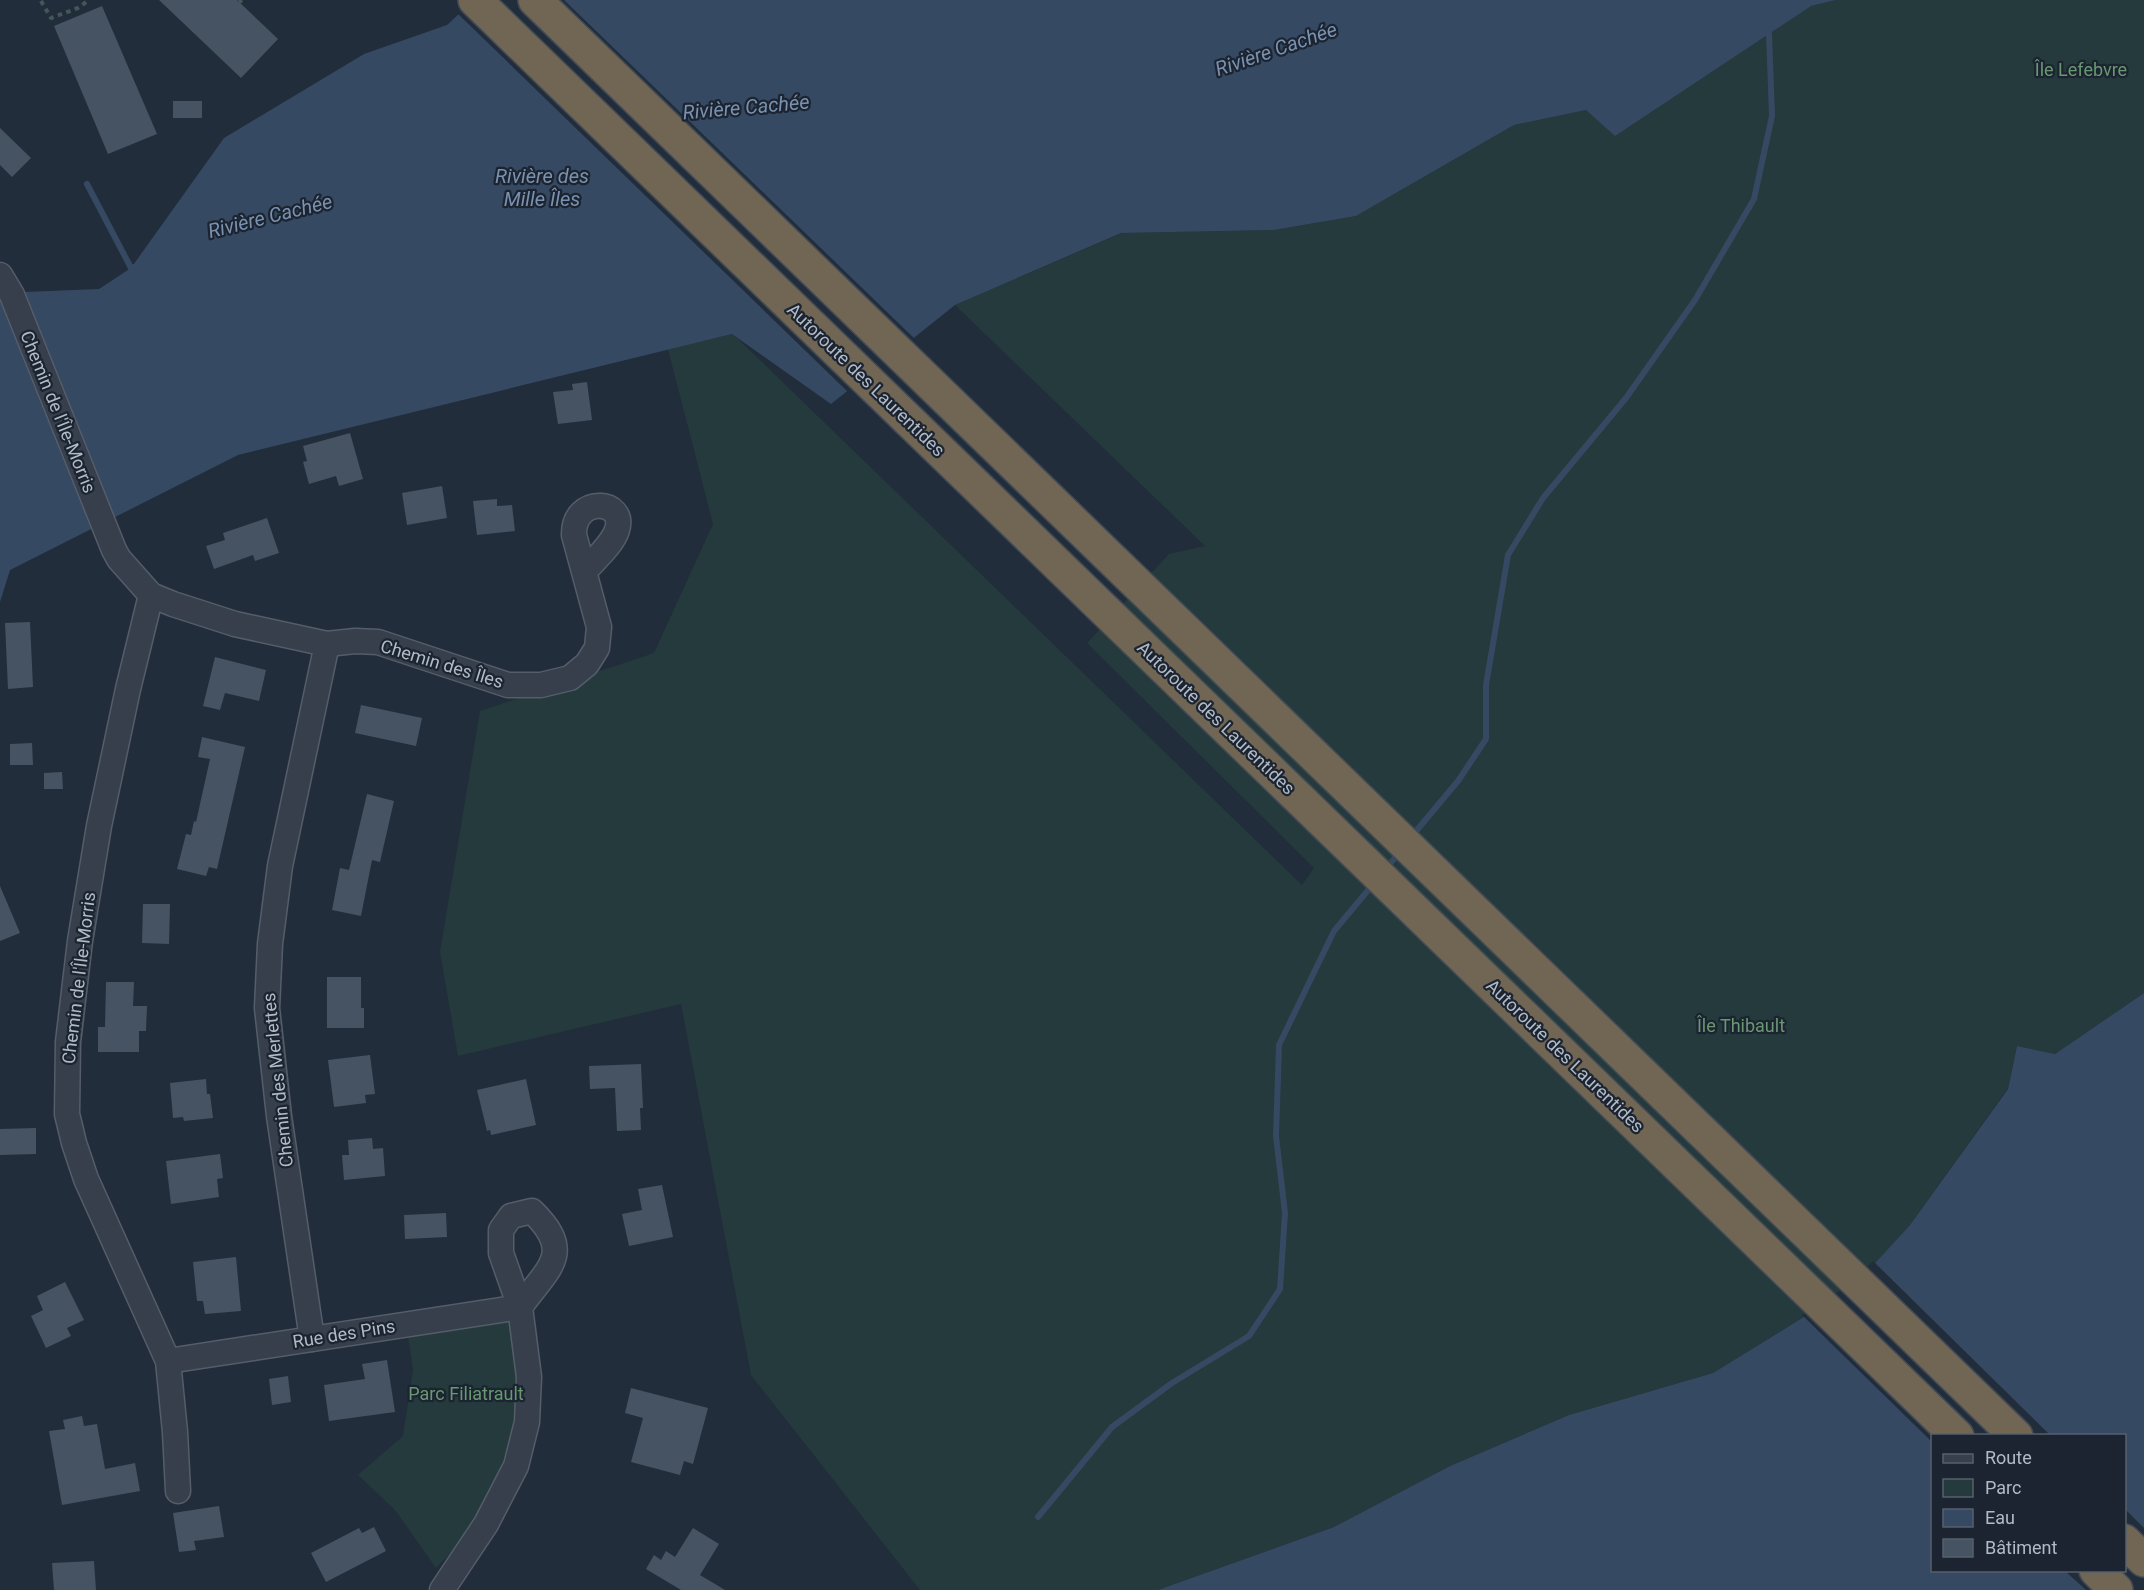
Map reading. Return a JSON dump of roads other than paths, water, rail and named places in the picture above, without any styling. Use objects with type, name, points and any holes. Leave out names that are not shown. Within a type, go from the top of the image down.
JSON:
[{"type":"highway","name":"Autoroute des Laurentides","points":[[475,0],[1955,1434]]},
{"type":"highway","points":[[535,0],[2014,1434]]},
{"type":"highway","points":[[2126,1543],[2144,1560]]},
{"type":"highway","points":[[2098,1572],[2116,1590]]},
{"type":"street","name":"Chemin de l'Île-Morris","points":[[6,285],[114,550]]},
{"type":"street","name":"Chemin des Îles","points":[[114,550],[119,559],[151,594],[173,604],[235,624],[327,644],[355,641],[378,642],[508,685],[541,685],[570,678],[587,664],[597,648],[599,627],[585,571]]},
{"type":"street","name":"Chemin de l'Île-Morris","points":[[151,594],[99,826],[80,941],[68,1042],[67,1114],[86,1179],[168,1361],[178,1491]]},
{"type":"street","name":"Chemin des Merlettes","points":[[312,1339],[279,1116],[267,1008],[270,944],[280,866],[327,644]]},
{"type":"street","name":"Rue des Pins","points":[[168,1361],[520,1307],[529,1377],[527,1422],[516,1466],[486,1524],[442,1589]]},
{"type":"water","name":"Rivière des Mille Îles","points":[[474,0],[1836,0],[1811,6],[1615,136],[1586,110],[1514,125],[1356,216],[1274,230],[1121,233],[955,305],[831,404],[732,334],[238,455],[10,570],[0,602],[0,293],[99,289],[131,268],[224,138],[364,54],[447,25]]},
{"type":"water","points":[[2144,993],[2144,1590],[1158,1590],[1334,1527],[1450,1466],[1569,1415],[1713,1373],[1854,1286],[1910,1225],[2008,1089],[2017,1046],[2055,1054]]},
{"type":"waterway","points":[[1412,836],[1458,781],[1486,739],[1486,685],[1508,555],[1543,498],[1626,398],[1695,300],[1754,199],[1772,116],[1769,34]]},
{"type":"waterway","name":"Rivière Cachée","points":[[87,184],[131,268],[138,266]]},
{"type":"waterway","points":[[1386,869],[1400,851]]},
{"type":"waterway","points":[[1038,1517],[1112,1427],[1172,1383],[1249,1336],[1280,1289],[1285,1213],[1276,1136],[1279,1045],[1334,931],[1374,883]]},
{"type":"park label","name":"Île Lefebvre","points":[[2081,70]]},
{"type":"park label","name":"Île Thibault","points":[[1741,1026]]},
{"type":"park label","name":"Parc Filiatrault","points":[[466,1394]]}]
